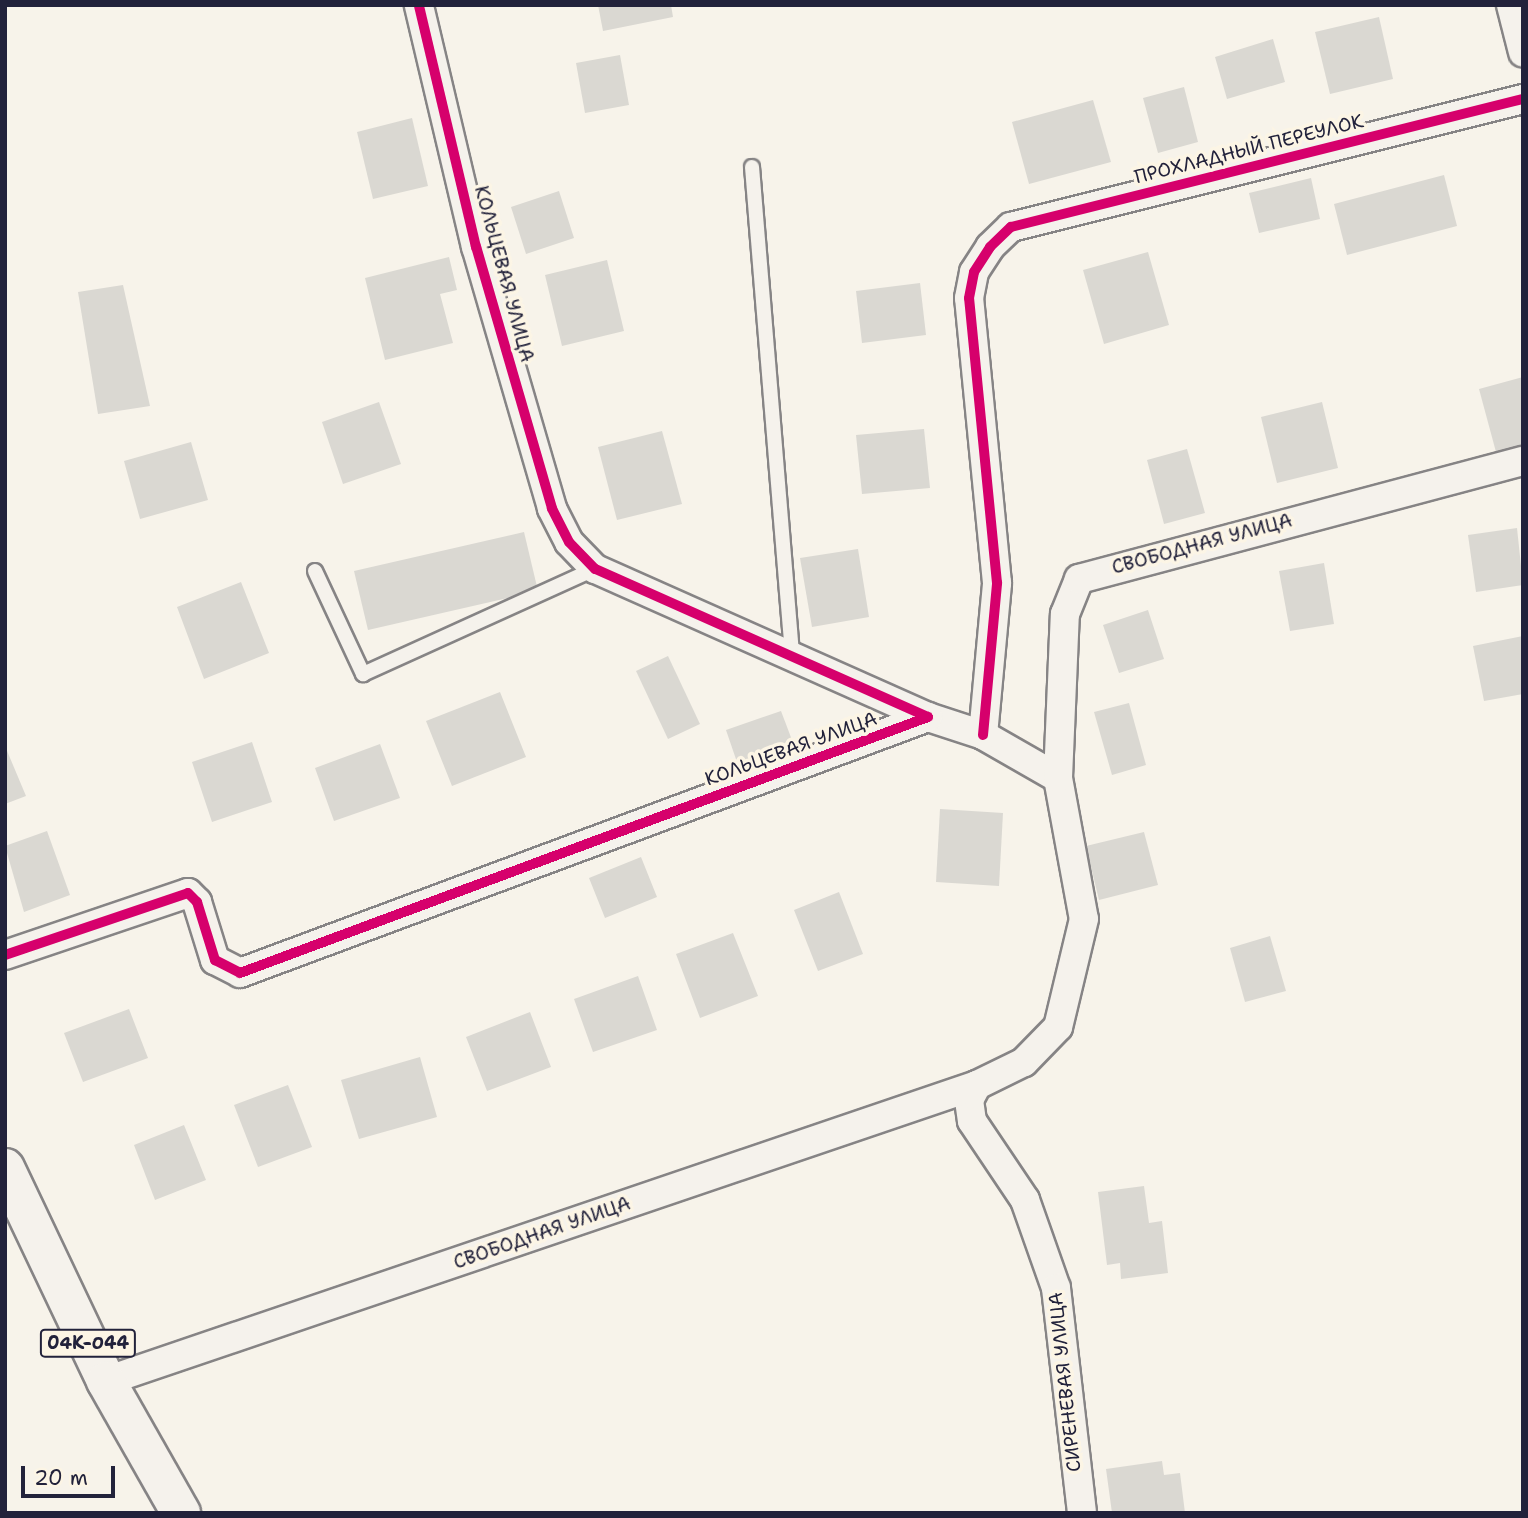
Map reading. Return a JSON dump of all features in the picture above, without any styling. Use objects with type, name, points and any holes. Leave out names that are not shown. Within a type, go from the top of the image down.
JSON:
[{"type":"main road","name":"04К-044","points":[[5,1168],[107,1381],[181,1513]]},
{"type":"street","name":"КОЛЬЦЕВАЯ УЛИЦА","points":[[419,5],[476,247],[552,508],[569,542],[595,569],[792,654],[928,717]]},
{"type":"street","points":[[1511,5],[1523,52]]},
{"type":"street","name":"ПРОХЛАДНЫЙ ПЕРЕУЛОК","points":[[983,735],[997,583],[969,298],[974,272],[990,247],[1012,227],[1523,99]]},
{"type":"street","name":"СВОБОДНАЯ УЛИЦА","points":[[1058,778],[1065,614],[1079,579],[1523,461]]},
{"type":"street","name":"КОЛЬЦЕВАЯ УЛИЦА","points":[[5,955],[188,893],[197,902],[215,960],[240,973],[928,717]]},
{"type":"street","points":[[928,717],[983,735],[1058,778],[1084,919],[1058,1027],[1024,1062],[977,1085]]},
{"type":"street","name":"СВОБОДНАЯ УЛИЦА","points":[[107,1381],[977,1085]]},
{"type":"street","name":"СИРЕНЕВАЯ УЛИЦА","points":[[977,1085],[969,1100],[972,1121],[1025,1200],[1056,1288],[1082,1513]]},
{"type":"lane","points":[[752,167],[792,654]]},
{"type":"lane","points":[[315,571],[363,674],[595,569]]},
{"type":"building","points":[[598,5],[671,5],[673,17],[603,31]]},
{"type":"building","points":[[1379,17],[1393,79],[1330,94],[1315,32]]},
{"type":"building","points":[[1273,39],[1285,82],[1227,99],[1215,57]]},
{"type":"building","points":[[620,55],[629,105],[585,113],[576,63]]},
{"type":"building","points":[[1184,87],[1198,142],[1158,153],[1143,98]]},
{"type":"building","points":[[1093,100],[1111,162],[1029,184],[1012,122]]},
{"type":"building","points":[[412,118],[428,186],[373,199],[357,132]]},
{"type":"building","points":[[1444,175],[1457,226],[1347,255],[1334,204]]},
{"type":"building","points":[[1311,178],[1320,219],[1259,233],[1249,193]]},
{"type":"building","points":[[559,191],[574,238],[526,254],[511,207]]},
{"type":"building","points":[[1148,252],[1169,325],[1104,344],[1083,270]]},
{"type":"building","points":[[449,257],[457,290],[440,294],[453,343],[385,360],[365,278]]},
{"type":"building","points":[[607,260],[624,331],[562,346],[545,275]]},
{"type":"building","points":[[920,283],[926,335],[862,343],[856,291]]},
{"type":"building","points":[[123,285],[150,406],[98,414],[78,292]]},
{"type":"building","points":[[1523,377],[1523,445],[1496,452],[1479,389]]},
{"type":"building","points":[[379,402],[401,464],[343,484],[322,422]]},
{"type":"building","points":[[1322,402],[1338,468],[1277,483],[1261,417]]},
{"type":"building","points":[[924,429],[930,488],[862,494],[856,435]]},
{"type":"building","points":[[662,431],[682,504],[617,520],[598,447]]},
{"type":"building","points":[[191,442],[208,500],[140,519],[124,461]]},
{"type":"building","points":[[1187,449],[1205,513],[1164,524],[1147,460]]},
{"type":"building","points":[[1517,528],[1523,585],[1476,592],[1468,535]]},
{"type":"building","points":[[524,532],[538,591],[368,630],[354,571]]},
{"type":"building","points":[[858,549],[869,617],[812,627],[800,558]]},
{"type":"building","points":[[1324,563],[1334,624],[1290,631],[1279,571]]},
{"type":"building","points":[[241,582],[269,653],[204,679],[177,607]]},
{"type":"building","points":[[1148,610],[1164,659],[1119,673],[1103,625]]},
{"type":"building","points":[[1523,636],[1523,694],[1484,701],[1473,646]]},
{"type":"building","points":[[668,656],[700,724],[668,739],[636,671]]},
{"type":"building","points":[[500,692],[526,757],[452,786],[426,721]]},
{"type":"building","points":[[1129,703],[1146,765],[1112,775],[1094,712]]},
{"type":"building","points":[[781,711],[795,748],[739,768],[726,730]]},
{"type":"building","points":[[252,742],[272,802],[212,822],[192,762]]},
{"type":"building","points":[[380,744],[400,798],[334,821],[315,768]]},
{"type":"building","points":[[5,746],[26,796],[5,804]]},
{"type":"building","points":[[940,809],[1003,813],[999,886],[936,882]]},
{"type":"building","points":[[47,831],[70,895],[24,912],[5,846]]},
{"type":"building","points":[[1144,832],[1158,885],[1099,900],[1086,846]]},
{"type":"building","points":[[641,857],[657,897],[605,918],[589,878]]},
{"type":"building","points":[[839,892],[863,954],[818,971],[794,910]]},
{"type":"building","points":[[733,933],[758,996],[700,1018],[676,954]]},
{"type":"building","points":[[1270,936],[1286,991],[1245,1002],[1230,948]]},
{"type":"building","points":[[638,976],[657,1030],[593,1052],[574,999]]},
{"type":"building","points":[[129,1009],[148,1058],[83,1082],[64,1033]]},
{"type":"building","points":[[530,1012],[551,1067],[487,1091],[466,1037]]},
{"type":"building","points":[[420,1057],[437,1117],[359,1139],[341,1080]]},
{"type":"building","points":[[288,1085],[312,1147],[258,1167],[234,1105]]},
{"type":"building","points":[[184,1125],[206,1180],[155,1200],[134,1145]]},
{"type":"building","points":[[1144,1186],[1149,1223],[1162,1221],[1168,1273],[1121,1279],[1120,1263],[1107,1265],[1098,1192]]},
{"type":"building","points":[[1162,1461],[1164,1475],[1180,1473],[1185,1513],[1112,1513],[1106,1469]]},
{"type":"cycle path","points":[[5,955],[188,893],[197,902],[215,960],[240,973],[928,717],[595,569],[569,542],[552,508],[476,247],[419,5]]},
{"type":"cycle path","points":[[983,735],[997,583],[969,298],[974,272],[990,247],[1011,227],[1523,99]]}]
